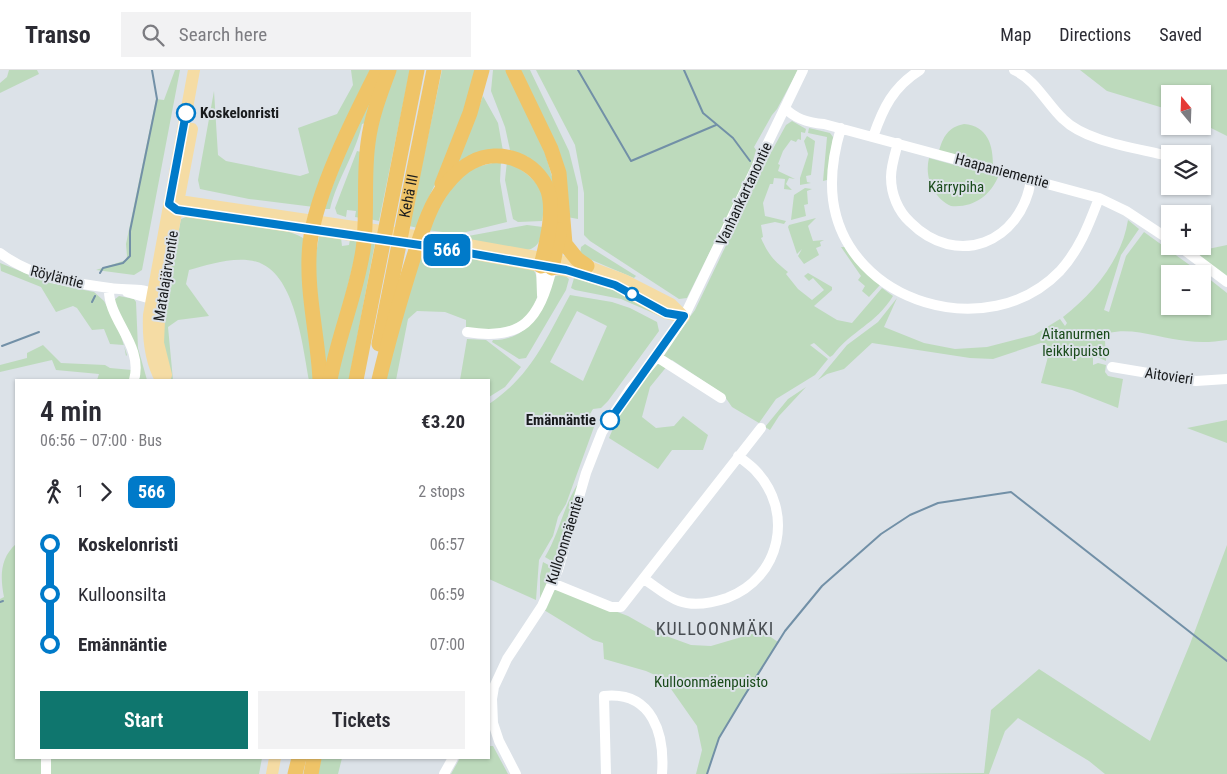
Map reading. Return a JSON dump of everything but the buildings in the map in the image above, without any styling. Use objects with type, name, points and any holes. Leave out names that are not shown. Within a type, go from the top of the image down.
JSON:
[{"type":"highway","points":[[320,379],[310,278],[310,243],[314,226],[345,140],[378,70]]},
{"type":"highway","points":[[330,379],[361,259],[365,227],[368,145],[376,106],[388,70]]},
{"type":"highway","name":"Kehä III","points":[[356,379],[417,70]]},
{"type":"highway","name":"Kehä III","points":[[372,379],[434,70]]},
{"type":"highway","points":[[379,379],[402,293],[432,206],[462,136],[482,70]]},
{"type":"highway","points":[[513,70],[556,162],[561,185],[566,244],[574,255],[587,266]]},
{"type":"highway","points":[[432,206],[444,188],[460,170],[471,162],[499,156],[517,160],[539,175],[548,192],[550,211],[548,263]]},
{"type":"highway","points":[[548,263],[563,213]]},
{"type":"highway","points":[[295,774],[299,759]]},
{"type":"highway","points":[[312,774],[314,759]]},
{"type":"main road","points":[[175,205],[194,70]]},
{"type":"main road","points":[[175,205],[202,70]]},
{"type":"main road","points":[[175,205],[435,243],[548,263],[587,266],[624,280],[672,304],[684,316]]},
{"type":"main road","name":"Matalajärventie","points":[[161,379],[153,361],[148,335],[154,296],[175,205]]},
{"type":"main road","points":[[548,263],[615,285],[666,313],[684,316]]},
{"type":"main road","name":"Matalajärventie","points":[[154,296],[158,343],[168,379]]},
{"type":"main road","points":[[272,774],[275,759]]},
{"type":"street","name":"Vanhankartanontie","points":[[684,316],[803,70]]},
{"type":"street","points":[[873,137],[885,106],[894,91],[920,70]]},
{"type":"street","points":[[1014,70],[1034,84],[1063,120],[1079,131],[1161,154]]},
{"type":"street","name":"Haapaniementie","points":[[785,108],[794,116],[813,123],[841,128],[1099,198],[1126,211],[1161,234]]},
{"type":"street","points":[[841,128],[832,172],[833,201],[848,241],[856,255],[887,285],[897,292],[936,306],[974,310],[994,307],[1034,292],[1060,270],[1074,253],[1086,233],[1099,198]]},
{"type":"street","points":[[898,143],[891,178],[893,193],[900,210],[927,237],[947,245],[984,243],[1004,232],[1015,222],[1024,208],[1031,180]]},
{"type":"street","name":"Röyläntie","points":[[0,253],[12,262],[36,273],[154,296]]},
{"type":"street","points":[[1191,255],[1227,282]]},
{"type":"street","points":[[467,332],[494,335],[521,328],[537,312],[542,297],[548,263]]},
{"type":"street","points":[[114,289],[110,306],[126,333],[132,351],[135,365],[134,379]]},
{"type":"street","name":"Kulloonmäentie","points":[[516,774],[493,737],[492,711],[494,687],[507,659],[538,614],[552,584],[563,557],[595,448],[617,408],[657,356],[684,316]]},
{"type":"street","points":[[657,356],[721,398]]},
{"type":"street","name":"Aitovieri","points":[[1112,367],[1196,381],[1227,379]]},
{"type":"street","points":[[552,584],[617,608],[624,604],[761,428]]},
{"type":"street","points":[[644,579],[679,601],[707,604],[734,595],[758,579],[768,567],[779,533],[778,517],[767,487],[756,470],[738,456]]},
{"type":"street","points":[[606,774],[604,696],[620,696],[638,702],[652,716],[661,736],[662,774]]},
{"type":"street","points":[[46,759],[46,774]]},
{"type":"street","points":[[444,774],[452,759]]},
{"type":"green space","points":[[9,70],[37,70],[39,74],[0,93],[0,83],[7,77]]},
{"type":"green space","points":[[175,70],[180,70],[142,270],[134,275],[96,270],[126,260],[126,244],[156,99],[164,100]]},
{"type":"green space","points":[[351,70],[373,70],[314,207],[249,199],[200,189],[198,180],[214,91],[218,155],[226,161],[300,176],[309,173],[298,128],[337,114],[353,85]]},
{"type":"green space","points":[[392,70],[410,70],[379,221],[369,219],[374,133]]},
{"type":"green space","points":[[442,70],[478,70],[454,144],[429,197],[418,228],[409,226]]},
{"type":"green space","points":[[493,70],[508,70],[544,149],[555,187],[528,157],[510,150],[505,127],[491,91]]},
{"type":"green space","points":[[517,70],[530,70],[569,151],[578,187],[578,219],[567,217]]},
{"type":"green space","points":[[536,70],[798,70],[754,147],[756,150],[750,171],[687,298],[679,299],[590,241],[584,235],[584,193],[575,145]]},
{"type":"green space","points":[[1080,70],[1227,70],[1227,136],[1211,128],[1211,85],[1161,85],[1161,107],[1107,91]]},
{"type":"green space","points":[[380,77],[365,123],[362,124],[330,209],[324,209],[347,147]]},
{"type":"green space","points":[[483,96],[498,123],[503,151],[455,169]]},
{"type":"green space","points":[[792,121],[806,129],[805,133],[801,132],[801,140],[798,139],[796,142],[791,140],[783,151],[778,164],[780,165],[778,171],[795,179],[789,178],[786,184],[792,190],[784,189],[785,179],[774,178],[773,184],[770,184],[763,203],[765,216],[786,221],[784,224],[775,222],[761,225],[763,237],[761,238],[766,248],[771,256],[788,272],[786,274],[798,289],[812,300],[824,290],[813,278],[809,281],[804,276],[808,273],[832,287],[832,290],[814,306],[837,320],[852,323],[882,288],[893,296],[879,314],[830,357],[814,343],[810,345],[828,359],[815,375],[776,399],[759,423],[732,407],[723,394],[672,360],[650,387],[642,417],[656,428],[674,426],[683,416],[708,435],[703,450],[672,450],[658,469],[609,438],[620,412],[695,310],[768,158],[786,125]]},
{"type":"green space","points":[[964,124],[979,128],[984,133],[992,151],[993,166],[939,151],[947,133],[958,125]]},
{"type":"green space","points":[[809,128],[830,133],[833,137],[827,180],[823,181],[827,137],[808,133]]},
{"type":"green space","points":[[807,136],[815,141],[811,175],[806,176],[807,182],[811,183],[800,185],[800,178],[808,154],[804,141]]},
{"type":"green space","points":[[357,151],[361,152],[361,218],[355,217],[356,211],[347,210],[346,217],[337,214],[335,208]]},
{"type":"green space","name":"Kärrypiha","points":[[929,158],[998,177],[995,184],[980,199],[966,205],[951,206],[935,193],[929,180]]},
{"type":"green space","points":[[501,161],[500,181],[507,222],[458,234],[427,230],[447,192],[468,169]]},
{"type":"green space","points":[[507,161],[524,172],[537,184],[543,200],[542,221],[518,222],[513,219],[505,180]]},
{"type":"green space","points":[[805,188],[812,189],[807,191],[808,204],[804,205],[806,216],[791,220],[794,195]]},
{"type":"green space","points":[[186,217],[266,227],[296,234],[304,239],[317,379],[309,379],[301,334],[291,300],[284,286],[275,274],[264,265],[246,260],[237,260],[189,270],[186,284],[209,316],[178,320],[168,327],[173,379],[171,379],[163,354],[160,327],[181,219]]},
{"type":"green space","points":[[816,218],[808,226],[813,241],[824,240],[820,242],[821,246],[816,248],[819,255],[804,264],[798,256],[802,249],[797,254],[788,227],[789,225]]},
{"type":"green space","name":"Aitanurmen leikkipuisto","points":[[1128,220],[1139,229],[1121,255],[1104,310],[1109,312],[1126,256],[1144,232],[1161,244],[1161,255],[1176,255],[1190,265],[1161,265],[1161,315],[1211,315],[1211,280],[1227,293],[1227,340],[1197,342],[1138,332],[1109,333],[1105,340],[1106,361],[1093,355],[1093,365],[1098,363],[1106,365],[1105,372],[1108,376],[1123,379],[1118,408],[1072,390],[1041,383],[1050,349],[1046,344],[1041,343],[993,359],[970,358],[872,343],[844,369],[827,374],[818,380],[847,345],[878,322],[897,298],[884,327],[924,343],[955,349],[987,347],[1034,335],[1060,319],[1065,326],[1067,323],[1063,317],[1096,286],[1105,274],[1120,248]]},
{"type":"green space","points":[[527,225],[543,227],[537,245],[527,250],[452,239]]},
{"type":"green space","points":[[319,236],[341,238],[342,246],[349,245],[350,239],[359,241],[325,377],[313,272]]},
{"type":"green space","points":[[367,242],[375,243],[349,379],[333,379]]},
{"type":"green space","points":[[585,244],[641,279],[636,276],[634,278],[580,255],[581,247]]},
{"type":"green space","points":[[1227,245],[1227,278],[1198,257],[1200,255],[1211,255],[1211,248]]},
{"type":"green space","points":[[841,247],[847,247],[867,274],[880,285],[869,297],[862,291],[865,286],[858,280],[861,276]]},
{"type":"green space","points":[[420,250],[533,269],[537,278],[537,297],[529,313],[514,326],[501,330],[466,329],[466,320],[445,312],[417,311],[408,319],[396,379],[383,379]]},
{"type":"green space","points":[[0,263],[50,283],[94,292],[104,301],[118,327],[124,345],[110,344],[104,329],[92,330],[77,308],[73,306],[56,312],[41,287],[1,271]]},
{"type":"green space","points":[[563,274],[569,279],[566,290],[526,358],[519,359],[492,342],[493,340],[506,339],[517,335],[526,328],[539,311],[553,277]]},
{"type":"green space","points":[[575,275],[610,287],[660,316],[621,299],[575,290],[571,288]]},
{"type":"green space","points":[[570,295],[612,302],[630,308],[657,322],[659,331],[608,401],[601,408],[593,409],[590,414],[594,427],[566,504],[558,517],[553,536],[539,560],[536,600],[490,579],[490,403],[516,381],[537,355]],"holes":[[[577,311],[607,326],[583,381],[550,362]]]},
{"type":"green space","points":[[119,296],[134,299],[136,302],[138,348],[147,379],[97,379],[99,374],[56,370],[52,360],[0,372],[0,365],[27,358],[27,353],[43,345],[61,363],[105,365],[110,368],[132,370],[132,373],[140,378],[139,364],[114,300]]},
{"type":"green space","points":[[467,339],[486,340],[521,367],[505,387],[490,396],[490,379],[460,379]]},
{"type":"green space","points":[[806,387],[779,416],[770,430],[765,427],[788,399]]},
{"type":"green space","points":[[1227,420],[1227,443],[1187,428]]},
{"type":"green space","points":[[579,482],[555,563],[545,557],[569,500]]},
{"type":"green space","points":[[15,545],[15,759],[262,759],[259,774],[0,774],[0,599],[4,597],[2,568],[11,549]]},
{"type":"green space","points":[[1227,545],[1227,774],[1105,774],[1089,761],[1018,718],[1005,731],[989,774],[870,774],[984,773],[991,710],[1039,669],[1150,741],[1190,644]]},
{"type":"green space","points":[[543,562],[554,568],[540,600],[540,576]]},
{"type":"green space","name":"Kulloonmäenpuisto","points":[[554,588],[628,616],[658,633],[691,645],[711,646],[762,631],[778,642],[719,738],[707,774],[696,774],[702,750],[697,726],[664,679],[646,671],[604,659],[603,643],[593,640],[544,610]]},
{"type":"green space","points":[[490,746],[493,746],[508,774],[451,774],[459,759],[490,759]]},
{"type":"green space","points":[[321,759],[342,759],[338,774],[318,774]]},
{"type":"waterway","points":[[100,273],[103,268],[123,263],[130,256],[130,231],[157,99],[152,70]]},
{"type":"waterway","points":[[578,70],[631,161],[716,125]]},
{"type":"waterway","points":[[684,70],[703,113],[733,138],[750,161]]},
{"type":"waterway","points":[[92,302],[95,296]]},
{"type":"waterway","points":[[2,346],[39,332]]},
{"type":"waterway","points":[[707,774],[719,738],[743,698],[785,631],[822,586],[881,534],[910,515],[938,503],[1011,492],[1227,661]]},
{"type":"bus line","name":"566","points":[[186,113],[169,204],[177,210],[434,247],[566,270],[615,285],[666,313],[684,316],[657,356],[630,389],[610,420]]},
{"type":"place","name":"Koskelonristi","points":[[186,113]]},
{"type":"place","name":"Emännäntie","points":[[610,420]]},
{"type":"district","name":"KULLOONMÄKI","points":[[715,628]]}]
